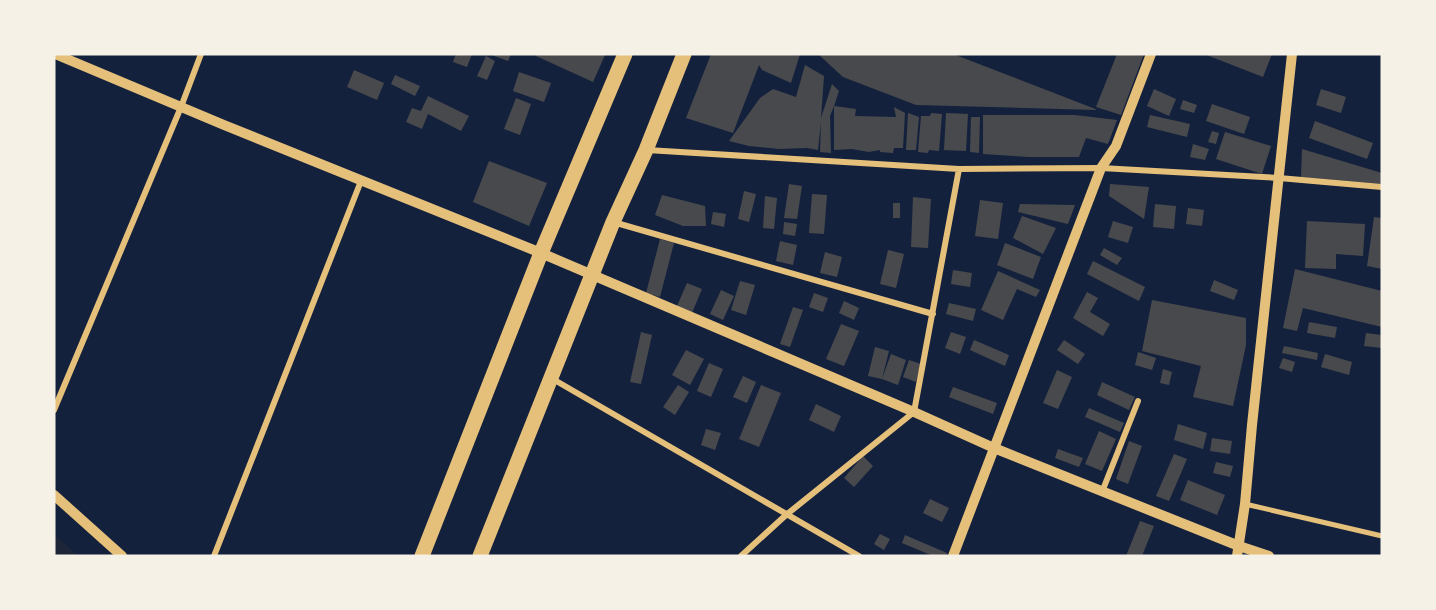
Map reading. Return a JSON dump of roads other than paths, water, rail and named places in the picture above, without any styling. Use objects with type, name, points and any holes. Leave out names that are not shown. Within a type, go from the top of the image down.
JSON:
[{"type":"main road","points":[[422,556],[541,253],[625,54]]},
{"type":"main road","points":[[480,556],[612,222],[646,150],[684,54]]},
{"type":"street","points":[[55,54],[541,253],[1238,551],[1269,556]]},
{"type":"street","points":[[54,410],[201,54]]},
{"type":"street","points":[[953,556],[1101,168],[1116,146],[1151,54]]},
{"type":"street","points":[[1238,551],[1245,504],[1292,54]]},
{"type":"street","points":[[646,150],[959,169],[1101,168],[1279,178],[1382,188]]},
{"type":"street","points":[[741,556],[786,515],[914,412],[959,169]]},
{"type":"street","points":[[214,556],[362,181]]},
{"type":"street","points":[[612,222],[933,314]]},
{"type":"street","points":[[550,378],[859,556]]},
{"type":"street","points":[[1102,492],[1138,401]]},
{"type":"street","points":[[54,495],[122,556]]},
{"type":"street","points":[[1245,504],[1382,536]]}]
